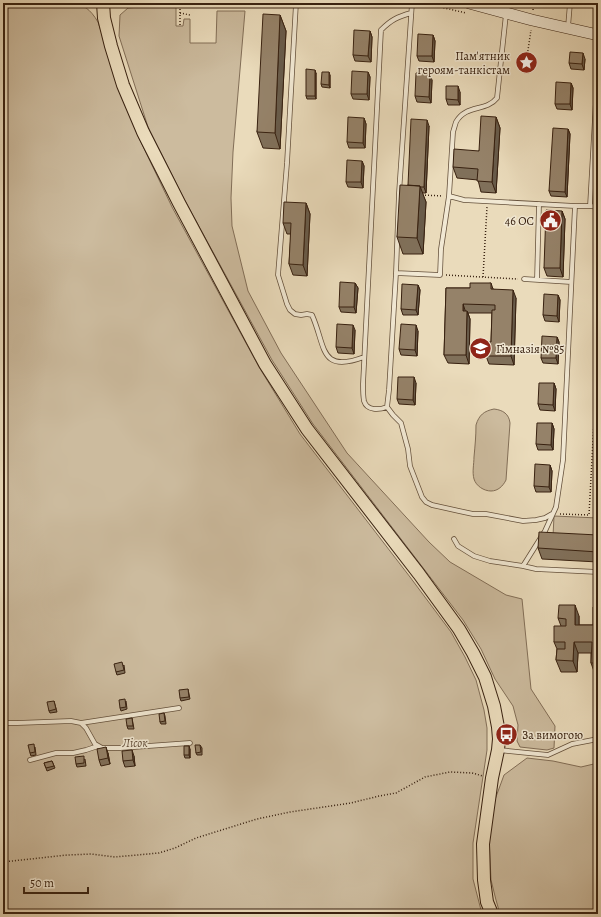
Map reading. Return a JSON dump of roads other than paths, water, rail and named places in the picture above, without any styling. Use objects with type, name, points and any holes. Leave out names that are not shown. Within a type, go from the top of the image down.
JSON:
[{"type":"main road","points":[[103,3],[104,18],[110,46],[123,85],[143,132],[178,203],[265,364],[307,429],[419,574],[459,629],[485,677],[494,706],[499,739],[483,844],[484,880],[487,902],[492,914]]},
{"type":"street","points":[[469,3],[532,20],[598,34]]},
{"type":"lane","points":[[296,3],[287,163],[278,275],[290,310],[295,314],[312,315],[325,353],[333,361],[348,362],[364,357]]},
{"type":"lane","points":[[412,3],[399,193],[396,273],[387,407],[392,416],[401,423],[408,449],[410,466],[422,497],[426,502],[432,505],[473,514],[486,514],[523,521],[545,518],[552,514]]},
{"type":"lane","points":[[568,28],[570,3]]},
{"type":"lane","points":[[387,407],[380,410],[372,409],[367,405],[364,401],[363,384],[380,30],[390,21],[411,13]]},
{"type":"lane","points":[[396,273],[440,275],[441,249],[449,196],[453,132],[456,123],[462,115],[471,109],[487,106],[494,102],[497,98],[506,13]]},
{"type":"lane","points":[[590,206],[598,65]]},
{"type":"lane","points":[[449,196],[464,200],[598,207]]},
{"type":"lane","points":[[537,280],[539,204]]},
{"type":"lane","points":[[523,566],[545,531],[556,507],[562,460],[575,206]]},
{"type":"lane","points":[[524,279],[571,282]]},
{"type":"lane","points":[[454,540],[458,546],[474,556],[490,561],[536,569],[598,572]]},
{"type":"lane","points":[[3,723],[71,721],[81,723],[179,708]]},
{"type":"lane","points":[[81,723],[86,728],[95,744],[102,748],[190,743]]},
{"type":"lane","points":[[498,750],[548,755],[572,744],[598,739]]},
{"type":"lane","points":[[30,760],[56,753],[86,750],[98,746]]},
{"type":"place","name":"Пам'ятник героям-танкістам","points":[[526,63]]},
{"type":"place","name":"46 ОС","points":[[550,221]]},
{"type":"place","name":"Гімназія №85","points":[[480,349]]},
{"type":"place","name":"За вимогою","points":[[506,735]]},
{"type":"park label","name":"Лісок","points":[[135,743]]}]
